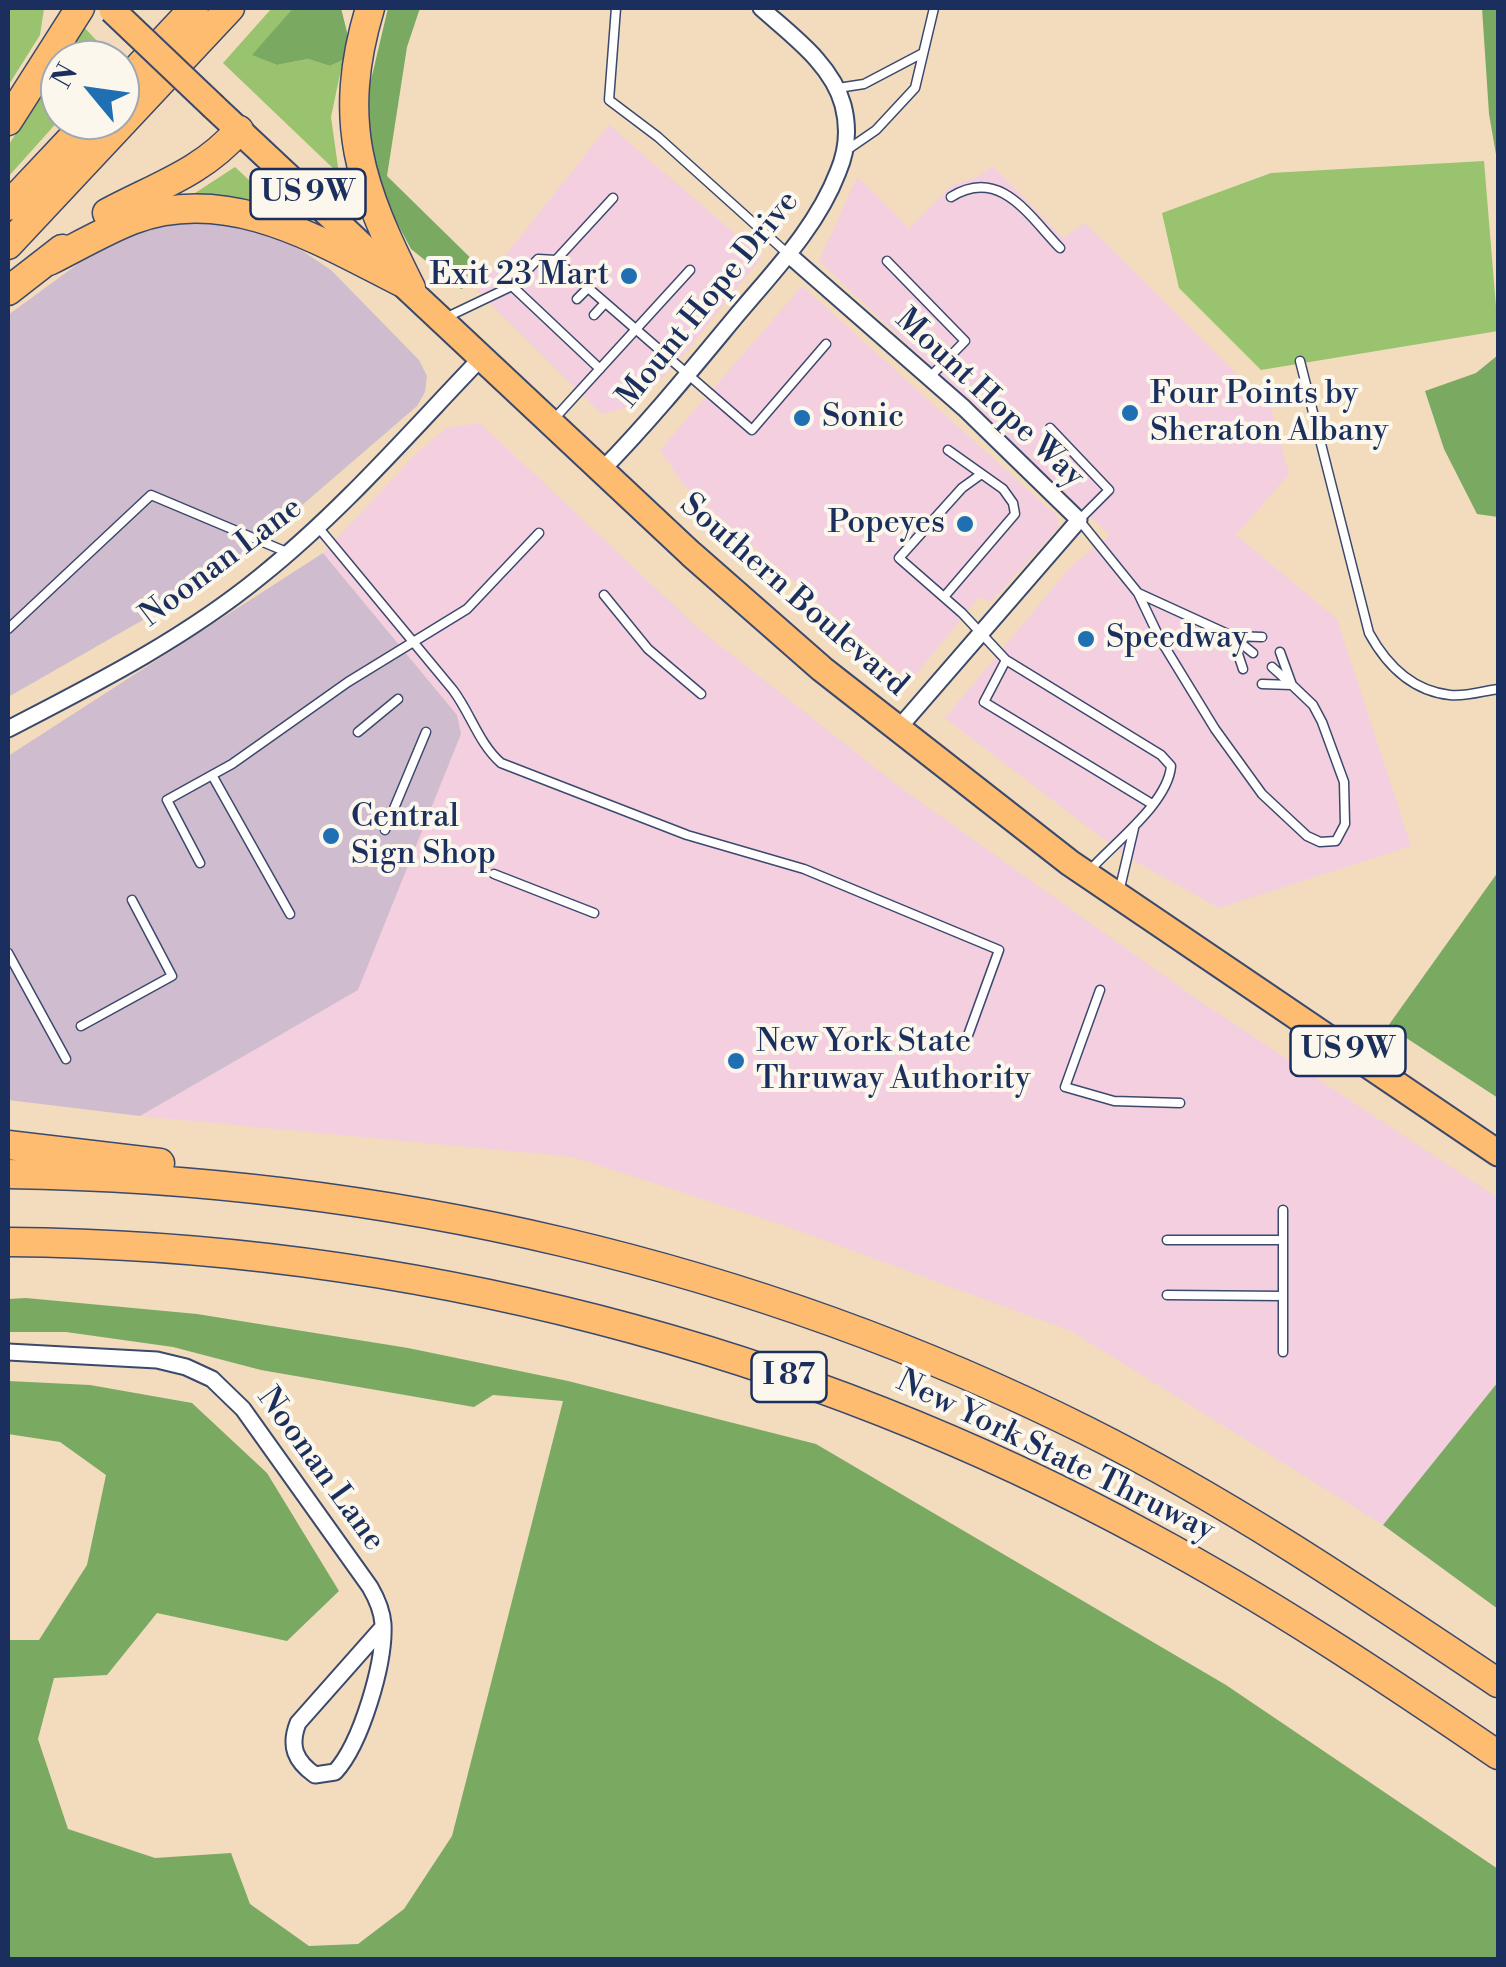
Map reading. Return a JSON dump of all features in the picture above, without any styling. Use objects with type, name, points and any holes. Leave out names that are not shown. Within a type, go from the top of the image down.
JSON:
[{"type":"highway","points":[[8,121],[80,8]]},
{"type":"highway","points":[[140,66],[194,8]]},
{"type":"highway","points":[[8,245],[230,8]]},
{"type":"highway","points":[[370,8],[352,90],[356,151],[382,230],[408,288]]},
{"type":"highway","points":[[8,291],[90,224],[204,164],[239,130]]},
{"type":"highway","points":[[8,206],[70,140]]},
{"type":"highway","points":[[49,261],[135,218],[173,210],[216,208],[278,222],[408,288]]},
{"type":"highway","points":[[8,1146],[284,1178],[304,1194]]},
{"type":"highway","name":"New York State Thruway","points":[[8,1174],[142,1179],[304,1194],[510,1230],[710,1281],[852,1330],[1028,1404],[1150,1466],[1352,1586],[1498,1683]]},
{"type":"highway","name":"New York State Thruway","points":[[8,1242],[206,1251],[350,1268],[565,1312],[770,1371],[925,1429],[1135,1529],[1318,1635],[1494,1752]]},
{"type":"main road","name":"Southern Boulevard","points":[[111,9],[766,622],[897,730],[1085,874],[1498,1153]]},
{"type":"street","name":"Mount Hope Drive","points":[[602,470],[788,254],[822,205],[845,151],[846,119],[837,88],[819,62],[761,8]]},
{"type":"street","name":"Mount Hope Way","points":[[788,254],[930,377],[1079,520],[897,730]]},
{"type":"street","name":"Noonan Lane","points":[[8,729],[170,640],[290,553],[482,357]]},
{"type":"street","name":"Noonan Lane","points":[[8,1352],[157,1360],[186,1366],[212,1379],[243,1409],[370,1587],[382,1612],[383,1628]]},
{"type":"street","points":[[383,1628],[379,1662],[350,1750],[335,1772],[315,1775],[298,1760],[293,1748],[292,1736],[298,1723],[383,1628]]},
{"type":"lane","points":[[616,8],[609,100],[658,137],[788,254]]},
{"type":"lane","points":[[845,151],[876,130],[915,88],[934,8]]},
{"type":"lane","points":[[837,88],[864,84],[920,54]]},
{"type":"lane","points":[[951,197],[972,186],[994,187],[1060,248]]},
{"type":"lane","points":[[556,260],[614,198]]},
{"type":"lane","points":[[442,320],[512,286],[538,258],[556,260],[752,430],[826,344]]},
{"type":"lane","points":[[887,261],[966,341],[930,377]]},
{"type":"lane","points":[[552,423],[690,270]]},
{"type":"lane","points":[[559,282],[570,271]]},
{"type":"lane","points":[[512,286],[600,369]]},
{"type":"lane","points":[[577,299],[588,288]]},
{"type":"lane","points":[[535,308],[545,297]]},
{"type":"lane","points":[[594,315],[605,303]]},
{"type":"lane","points":[[552,324],[562,314]]},
{"type":"lane","points":[[570,340],[579,330]]},
{"type":"lane","points":[[1300,361],[1370,633],[1381,653],[1398,672],[1422,688],[1452,696],[1498,689]]},
{"type":"lane","points":[[1050,428],[1108,490],[1079,520],[1138,593],[1163,645],[1215,730],[1262,794],[1307,836],[1320,842],[1336,840],[1345,824],[1344,782],[1313,705],[1272,667]]},
{"type":"lane","points":[[944,597],[1015,514],[1013,502],[1003,488],[948,450]]},
{"type":"lane","points":[[980,475],[955,494],[899,558],[1006,660],[1171,766],[1152,804],[1134,828],[1085,874]]},
{"type":"lane","points":[[8,630],[152,494],[290,553]]},
{"type":"lane","points":[[318,527],[468,711],[487,748],[510,767],[687,835],[804,869],[999,950],[963,1048]]},
{"type":"lane","points":[[200,863],[167,800],[212,775],[348,682],[467,608],[539,534]]},
{"type":"lane","points":[[1138,593],[1232,636],[1253,653]]},
{"type":"lane","points":[[604,596],[648,649],[702,694]]},
{"type":"lane","points":[[1232,636],[1262,636]]},
{"type":"lane","points":[[1232,636],[1244,670]]},
{"type":"lane","points":[[1280,652],[1292,685]]},
{"type":"lane","points":[[1006,660],[984,702],[1132,786],[1152,804]]},
{"type":"lane","points":[[1022,686],[1028,675]]},
{"type":"lane","points":[[1262,684],[1292,685]]},
{"type":"lane","points":[[1040,696],[1045,686]]},
{"type":"lane","points":[[1057,706],[1062,696]]},
{"type":"lane","points":[[358,732],[398,699]]},
{"type":"lane","points":[[1076,717],[1082,707]]},
{"type":"lane","points":[[1094,727],[1099,718]]},
{"type":"lane","points":[[1112,738],[1117,728]]},
{"type":"lane","points":[[385,830],[426,732]]},
{"type":"lane","points":[[212,775],[290,914]]},
{"type":"lane","points":[[1118,896],[1134,828]]},
{"type":"lane","points":[[494,874],[594,912]]},
{"type":"lane","points":[[80,1026],[172,976],[132,900]]},
{"type":"lane","points":[[8,953],[66,1059]]},
{"type":"lane","points":[[1100,990],[1065,1087],[1114,1101],[1180,1103]]},
{"type":"lane","points":[[1283,1210],[1283,1352]]},
{"type":"lane","points":[[1167,1240],[1283,1240]]},
{"type":"lane","points":[[1167,1295],[1283,1296]]},
{"type":"shaded area","points":[[609,125],[762,257],[639,404],[602,414],[477,291]]},
{"type":"shaded area","points":[[993,166],[1063,238],[1085,223],[1271,408],[1289,474],[1236,535],[1337,619],[1411,846],[1219,908],[1127,857],[945,718],[1071,566],[1110,535],[819,261],[857,177],[909,228],[952,185],[975,178]]},
{"type":"shaded area","points":[[217,221],[256,228],[292,244],[331,270],[419,360],[427,376],[425,392],[417,406],[220,576],[8,697],[8,315],[97,250],[131,233],[175,223]]},
{"type":"shaded area","points":[[802,286],[1056,515],[1059,527],[991,602],[979,597],[917,673],[901,674],[686,488],[660,450]]},
{"type":"shaded area","points":[[480,423],[698,628],[901,788],[1204,1004],[1498,1198],[1498,1382],[1383,1525],[1071,1331],[783,1225],[573,1157],[140,1116],[358,990],[461,734],[457,715],[323,553],[417,453],[446,428]]},
{"type":"shaded area","points":[[323,553],[457,715],[461,734],[358,990],[140,1116],[8,1100],[8,756]]},
{"type":"green space","points":[[8,8],[44,9],[40,35],[8,86]]},
{"type":"green space","points":[[272,8],[293,8],[253,55],[277,65],[308,59],[330,66],[343,60],[331,117],[339,174],[223,63]]},
{"type":"green space","points":[[293,8],[341,8],[348,36],[343,60],[330,66],[308,59],[277,65],[252,55]]},
{"type":"green space","points":[[388,8],[420,8],[407,47],[387,176],[490,277],[461,289],[411,249],[386,202],[371,152],[367,97]]},
{"type":"green space","points":[[1482,8],[1498,8],[1498,166],[1489,114]]},
{"type":"green space","points":[[83,26],[96,40],[74,40]]},
{"type":"green space","points":[[40,94],[41,140],[8,177],[8,146]]},
{"type":"green space","points":[[1484,161],[1498,331],[1261,370],[1179,288],[1162,213],[1271,173]]},
{"type":"green space","points":[[235,167],[280,209],[192,195]]},
{"type":"green space","points":[[1498,355],[1498,517],[1477,514],[1444,449],[1425,391],[1476,373]]},
{"type":"green space","points":[[1498,872],[1498,1098],[1388,1026]]},
{"type":"green space","points":[[8,1299],[197,1314],[408,1348],[568,1381],[816,1444],[1226,1685],[1498,1869],[1498,1959],[8,1959],[8,1640],[39,1640],[87,1565],[106,1475],[60,1442],[8,1434],[8,1381],[90,1385],[192,1403],[267,1473],[339,1591],[287,1641],[157,1613],[107,1675],[54,1678],[38,1739],[68,1829],[155,1858],[231,1853],[250,1904],[309,1946],[358,1944],[404,1909],[452,1836],[563,1401],[493,1395],[474,1407],[261,1370],[173,1347],[66,1332],[8,1332]]},
{"type":"green space","points":[[1498,1382],[1498,1609],[1383,1525]]},
{"type":"place","name":"Exit 23 Mart","points":[[629,276]]},
{"type":"place","name":"Four Points by Sheraton Albany","points":[[1130,413]]},
{"type":"place","name":"Sonic","points":[[802,418]]},
{"type":"place","name":"Popeyes","points":[[965,524]]},
{"type":"place","name":"Speedway","points":[[1086,639]]},
{"type":"place","name":"Central Sign Shop","points":[[331,836]]},
{"type":"place","name":"New York State Thruway Authority","points":[[736,1061]]}]
